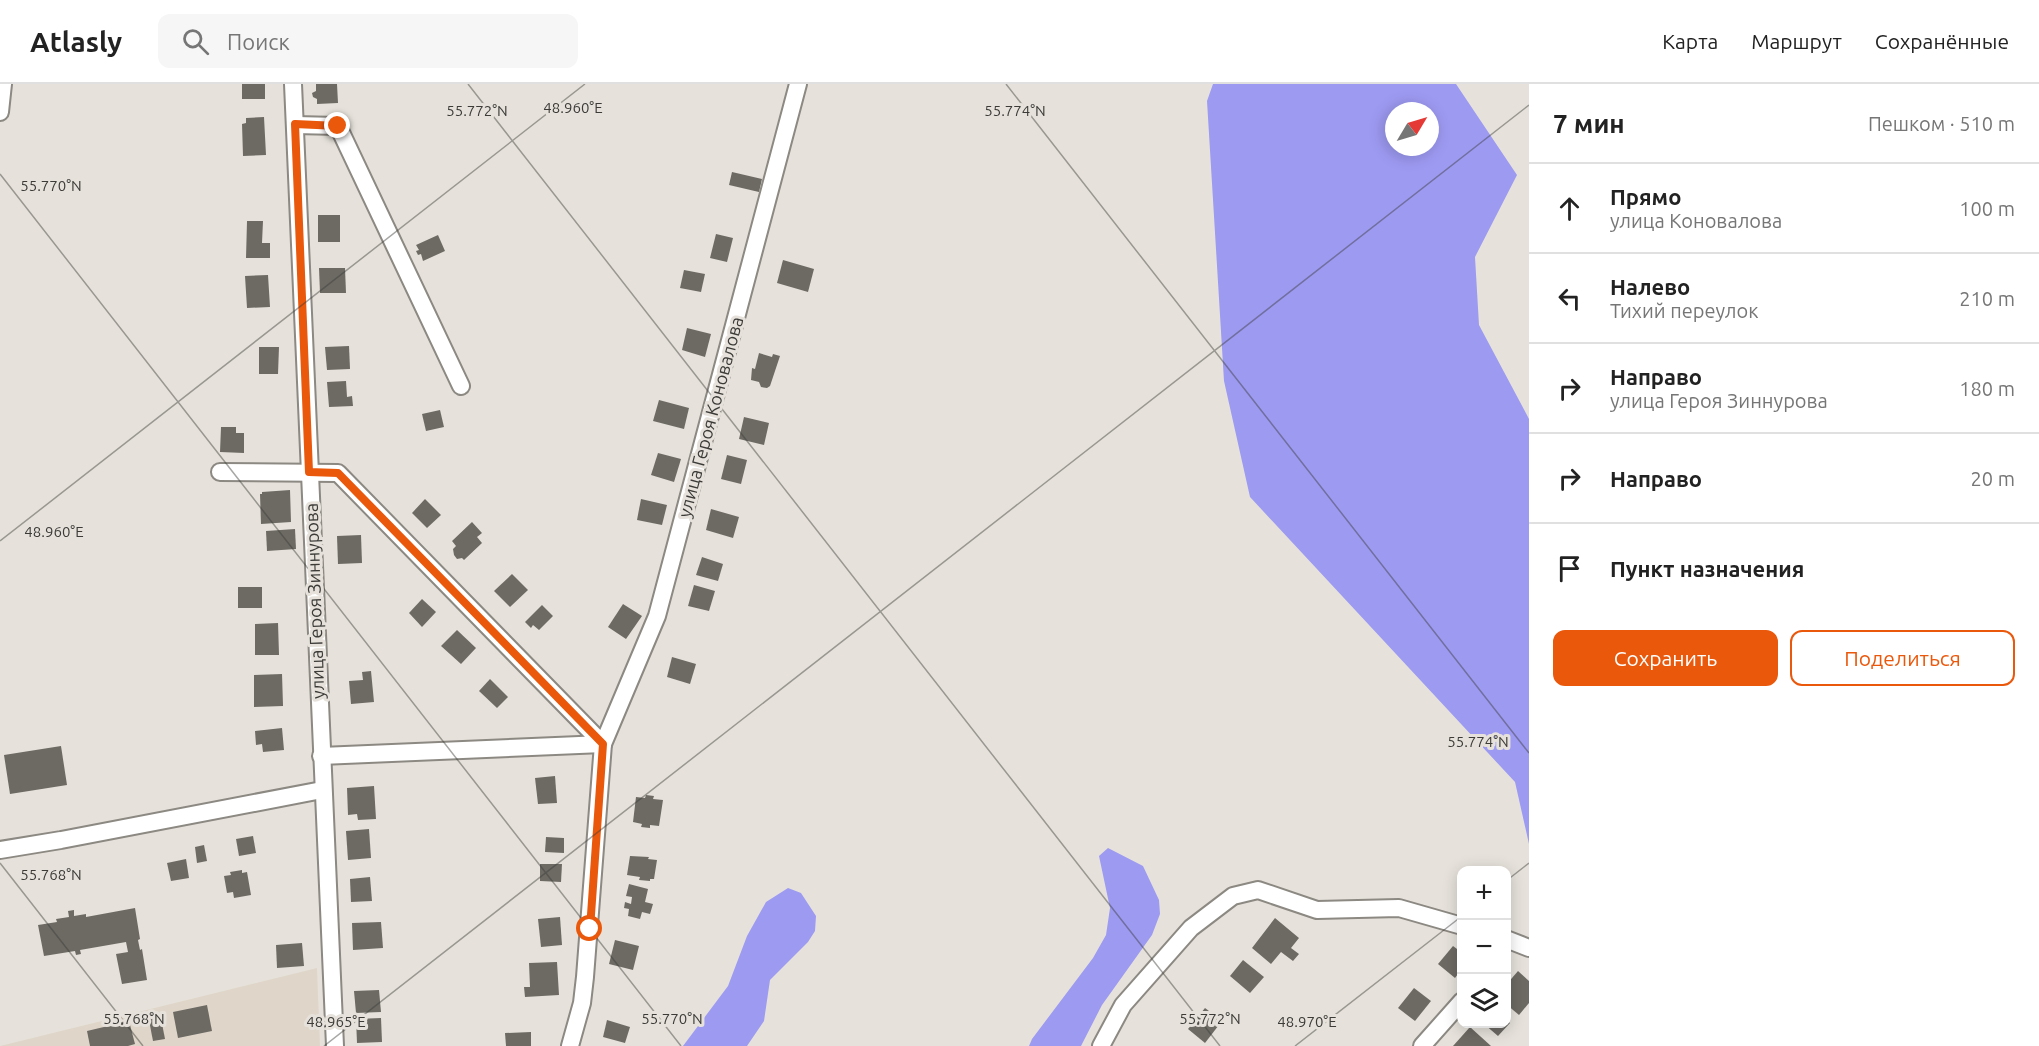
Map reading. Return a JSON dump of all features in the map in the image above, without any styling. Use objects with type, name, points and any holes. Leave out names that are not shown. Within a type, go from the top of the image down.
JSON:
[{"type":"street","points":[[0,112],[3,84]]},
{"type":"street","name":"улица Героя Зиннурова","points":[[293,84],[334,1046]]},
{"type":"street","name":"улица Героя Коновалова","points":[[570,1046],[582,1003],[585,977],[603,744],[657,616],[798,84]]},
{"type":"street","points":[[295,124],[338,126],[461,386]]},
{"type":"street","points":[[220,471],[338,473],[603,744]]},
{"type":"street","points":[[321,756],[603,744]]},
{"type":"street","points":[[0,850],[322,790]]},
{"type":"street","points":[[1101,1046],[1123,1005],[1130,997],[1191,928],[1233,896],[1258,890],[1317,910],[1399,908],[1457,925]]},
{"type":"street","points":[[1422,1046],[1457,1006]]},
{"type":"shaded area","points":[[1213,84],[1456,84],[1517,175],[1475,257],[1479,325],[1529,419],[1529,844],[1515,782],[1250,497],[1224,381],[1207,101]]},
{"type":"shaded area","points":[[1108,848],[1143,866],[1159,900],[1160,914],[1152,935],[1102,1005],[1081,1046],[1029,1046],[1093,958],[1106,935],[1110,908],[1099,856]]},
{"type":"shaded area","points":[[788,888],[801,893],[816,916],[815,931],[808,942],[770,980],[764,1021],[747,1046],[683,1046],[728,986],[747,936],[766,902]]},
{"type":"shaded area","points":[[317,968],[320,1046],[0,1046]]},
{"type":"building","points":[[242,84],[265,84],[265,99],[242,99]]},
{"type":"building","points":[[316,84],[337,84],[338,103],[317,104],[317,99],[312,93],[316,91]]},
{"type":"building","points":[[264,117],[266,155],[243,156],[242,124],[246,123],[246,118]]},
{"type":"building","points":[[732,172],[762,179],[759,192],[729,185]]},
{"type":"building","points":[[318,215],[340,215],[340,242],[318,242]]},
{"type":"building","points":[[247,221],[263,221],[262,243],[270,243],[270,258],[246,258]]},
{"type":"building","points":[[716,234],[733,238],[727,262],[710,258]]},
{"type":"building","points":[[438,235],[445,251],[423,261],[421,254],[418,255],[416,251],[419,250],[416,245]]},
{"type":"building","points":[[783,260],[814,269],[808,292],[777,283]]},
{"type":"building","points":[[319,268],[345,268],[346,293],[320,293]]},
{"type":"building","points":[[684,270],[705,274],[701,292],[680,288]]},
{"type":"building","points":[[268,275],[270,307],[247,308],[245,276]]},
{"type":"building","points":[[687,328],[711,334],[705,357],[682,350]]},
{"type":"building","points":[[349,346],[350,369],[327,370],[325,347]]},
{"type":"building","points":[[259,347],[279,347],[278,374],[259,374]]},
{"type":"building","points":[[759,353],[772,357],[773,354],[780,356],[770,386],[767,388],[751,380],[752,368],[755,369]]},
{"type":"building","points":[[346,381],[347,397],[352,396],[353,406],[329,407],[327,382]]},
{"type":"building","points":[[659,400],[689,408],[684,429],[653,421]]},
{"type":"building","points":[[440,410],[444,427],[426,431],[422,414]]},
{"type":"building","points":[[744,417],[769,423],[764,445],[739,439]]},
{"type":"building","points":[[221,427],[236,427],[236,433],[244,433],[244,453],[220,452]]},
{"type":"building","points":[[658,453],[681,459],[674,482],[651,475]]},
{"type":"building","points":[[727,455],[747,460],[741,484],[721,479]]},
{"type":"building","points":[[290,490],[291,522],[261,524],[260,494]]},
{"type":"building","points":[[425,499],[441,515],[427,528],[412,513]]},
{"type":"building","points":[[641,499],[667,505],[662,525],[637,520]]},
{"type":"building","points":[[711,509],[739,517],[733,538],[706,530]]},
{"type":"building","points":[[472,522],[482,533],[477,537],[482,543],[464,560],[457,559],[453,549],[456,546],[452,541]]},
{"type":"building","points":[[295,529],[296,549],[267,551],[266,531]]},
{"type":"building","points":[[361,535],[362,563],[338,564],[337,536]]},
{"type":"building","points":[[702,557],[723,564],[718,581],[696,575]]},
{"type":"building","points":[[512,574],[528,590],[510,607],[494,591]]},
{"type":"building","points":[[694,585],[715,591],[709,611],[688,606]]},
{"type":"building","points":[[238,587],[262,587],[262,608],[238,608]]},
{"type":"building","points":[[422,599],[436,612],[422,627],[409,613]]},
{"type":"building","points":[[623,604],[642,616],[626,639],[608,627]]},
{"type":"building","points":[[542,605],[553,616],[539,630],[533,625],[531,628],[525,622]]},
{"type":"building","points":[[278,623],[279,655],[255,655],[255,624]]},
{"type":"building","points":[[457,630],[476,648],[461,664],[441,646]]},
{"type":"building","points":[[672,657],[696,664],[690,684],[667,677]]},
{"type":"building","points":[[371,671],[374,702],[351,704],[349,681],[363,680],[362,672]]},
{"type":"building","points":[[282,674],[283,706],[254,707],[254,675]]},
{"type":"building","points":[[490,679],[508,697],[497,708],[479,691]]},
{"type":"building","points":[[282,728],[284,750],[263,752],[262,744],[256,745],[255,731]]},
{"type":"building","points":[[61,746],[67,785],[10,794],[4,755]]},
{"type":"building","points":[[555,776],[557,803],[538,804],[535,778]]},
{"type":"building","points":[[374,786],[376,819],[358,820],[357,814],[348,815],[347,788]]},
{"type":"building","points":[[646,795],[654,796],[653,799],[663,800],[659,826],[641,827],[642,824],[633,822],[636,797],[645,798]]},
{"type":"building","points":[[369,829],[371,858],[348,860],[346,831]]},
{"type":"building","points":[[253,836],[256,853],[239,856],[236,839]]},
{"type":"building","points":[[546,837],[564,838],[564,853],[545,852]]},
{"type":"building","points":[[204,845],[207,861],[197,863],[195,847]]},
{"type":"building","points":[[630,856],[657,860],[654,879],[639,880],[640,877],[627,875]]},
{"type":"building","points":[[186,859],[189,878],[171,881],[167,863]]},
{"type":"building","points":[[540,864],[562,864],[561,882],[540,881]]},
{"type":"building","points":[[242,870],[242,873],[247,872],[251,895],[234,898],[233,892],[227,893],[224,876],[231,875],[230,872]]},
{"type":"building","points":[[370,877],[372,901],[351,902],[350,879]]},
{"type":"building","points":[[629,884],[648,889],[645,902],[653,904],[650,914],[642,912],[640,919],[628,916],[629,909],[624,908],[625,902],[631,904],[632,897],[626,896]]},
{"type":"building","points":[[135,908],[140,939],[138,940],[140,950],[142,949],[147,980],[122,984],[116,954],[128,952],[126,942],[80,950],[81,954],[76,955],[75,951],[44,956],[38,925],[57,922],[56,919],[69,917],[68,911],[74,910],[74,916],[86,914],[86,917]]},
{"type":"building","points":[[560,917],[562,945],[541,947],[538,919]]},
{"type":"building","points":[[1275,918],[1299,938],[1291,948],[1299,954],[1293,961],[1281,952],[1271,964],[1252,948]]},
{"type":"building","points":[[381,922],[383,948],[353,950],[352,923]]},
{"type":"building","points":[[615,940],[639,946],[633,970],[609,964]]},
{"type":"building","points":[[302,943],[304,966],[277,968],[276,945]]},
{"type":"building","points":[[1453,946],[1457,949],[1457,975],[1455,978],[1438,964]]},
{"type":"building","points":[[1243,960],[1264,977],[1250,993],[1230,976]]},
{"type":"building","points":[[557,962],[559,995],[525,997],[524,987],[530,987],[529,963]]},
{"type":"building","points":[[1518,971],[1529,981],[1529,1003],[1519,1015],[1511,1008],[1511,979]]},
{"type":"building","points":[[1414,988],[1431,1001],[1415,1021],[1398,1008]]},
{"type":"building","points":[[379,990],[381,1012],[356,1013],[354,991]]},
{"type":"building","points":[[207,1005],[212,1031],[178,1038],[173,1012]]},
{"type":"building","points":[[1205,1008],[1222,1021],[1205,1043],[1188,1029]]},
{"type":"building","points":[[160,1013],[165,1039],[153,1041],[148,1015]]},
{"type":"building","points":[[381,1018],[382,1042],[357,1043],[356,1019]]},
{"type":"building","points":[[607,1020],[630,1027],[625,1043],[603,1037]]},
{"type":"building","points":[[129,1021],[135,1044],[90,1046],[87,1031]]},
{"type":"building","points":[[1471,1028],[1491,1046],[1453,1046]]},
{"type":"building","points":[[1489,1028],[1505,1028],[1498,1036]]},
{"type":"building","points":[[531,1032],[531,1046],[506,1046],[505,1033]]},
{"type":"route","points":[[338,126],[295,124],[309,472],[338,473],[603,744],[590,929]]}]
